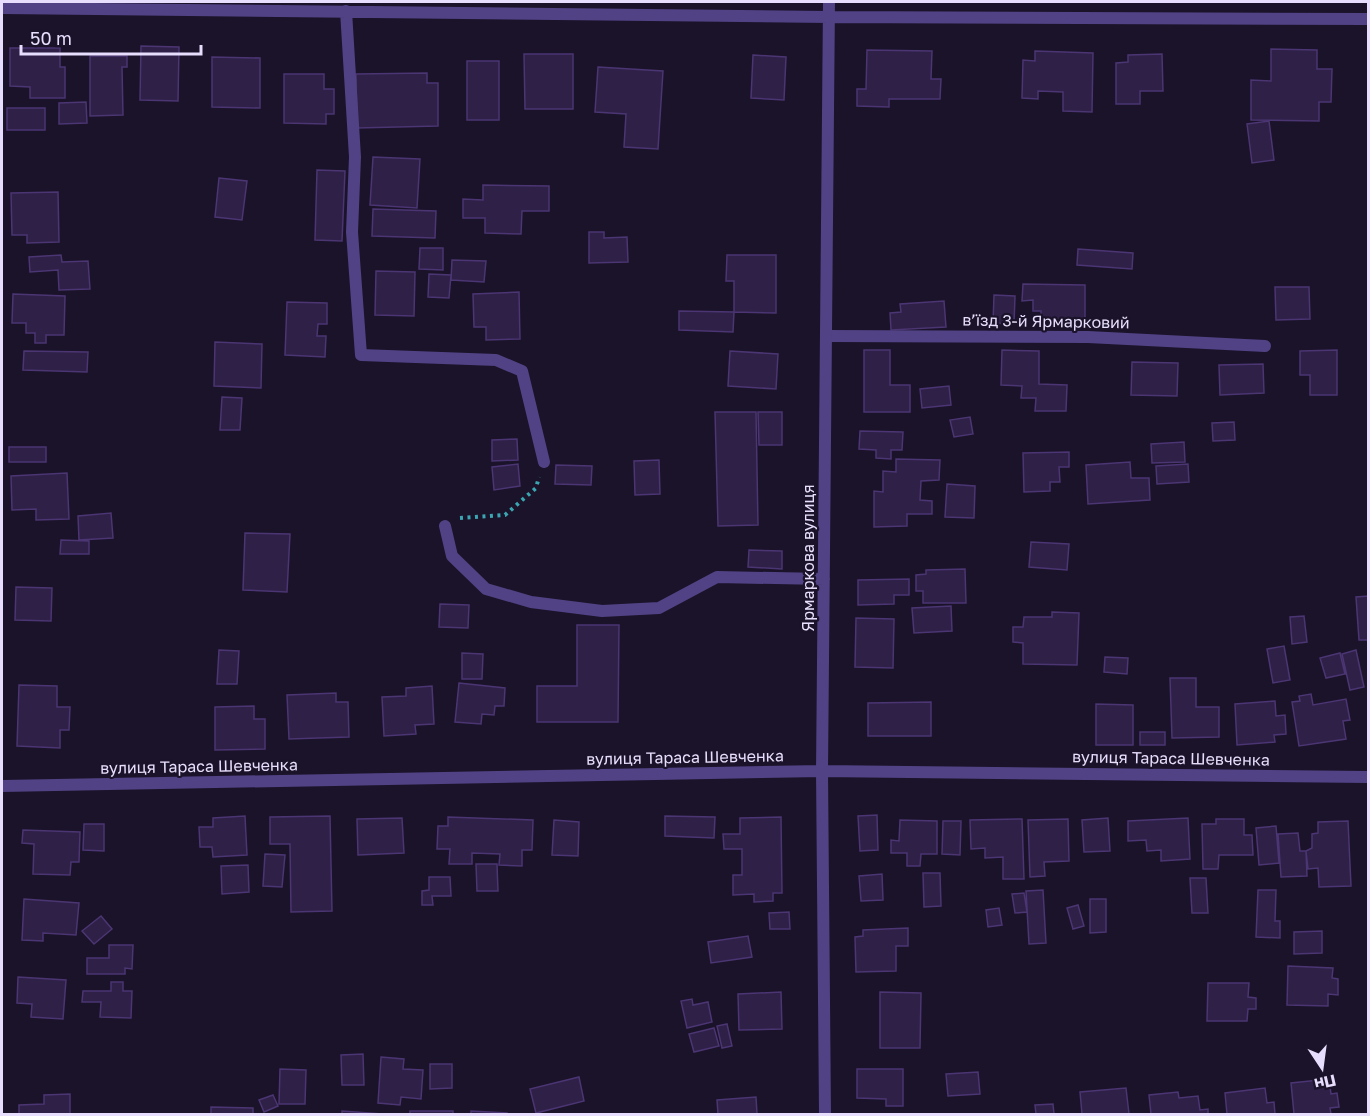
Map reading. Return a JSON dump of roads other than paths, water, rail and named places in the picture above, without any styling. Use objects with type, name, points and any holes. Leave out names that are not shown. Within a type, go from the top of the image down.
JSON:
[{"type":"street","name":"Ярмаркова вулиця","points":[[825,1114],[822,771],[829,2]]},
{"type":"street","points":[[2,8],[829,17],[1368,19]]},
{"type":"street","points":[[345,11],[355,157],[352,232],[361,355],[496,360],[522,371],[544,462]]},
{"type":"street","name":"в’їзд 3-й Ярмарковий","points":[[826,336],[1088,337],[1265,346]]},
{"type":"street","points":[[445,526],[452,556],[486,589],[531,603],[602,611],[659,608],[717,577],[824,579]]},
{"type":"street","name":"вулиця Тараса Шевченка","points":[[2,786],[822,771],[1368,777]]}]
